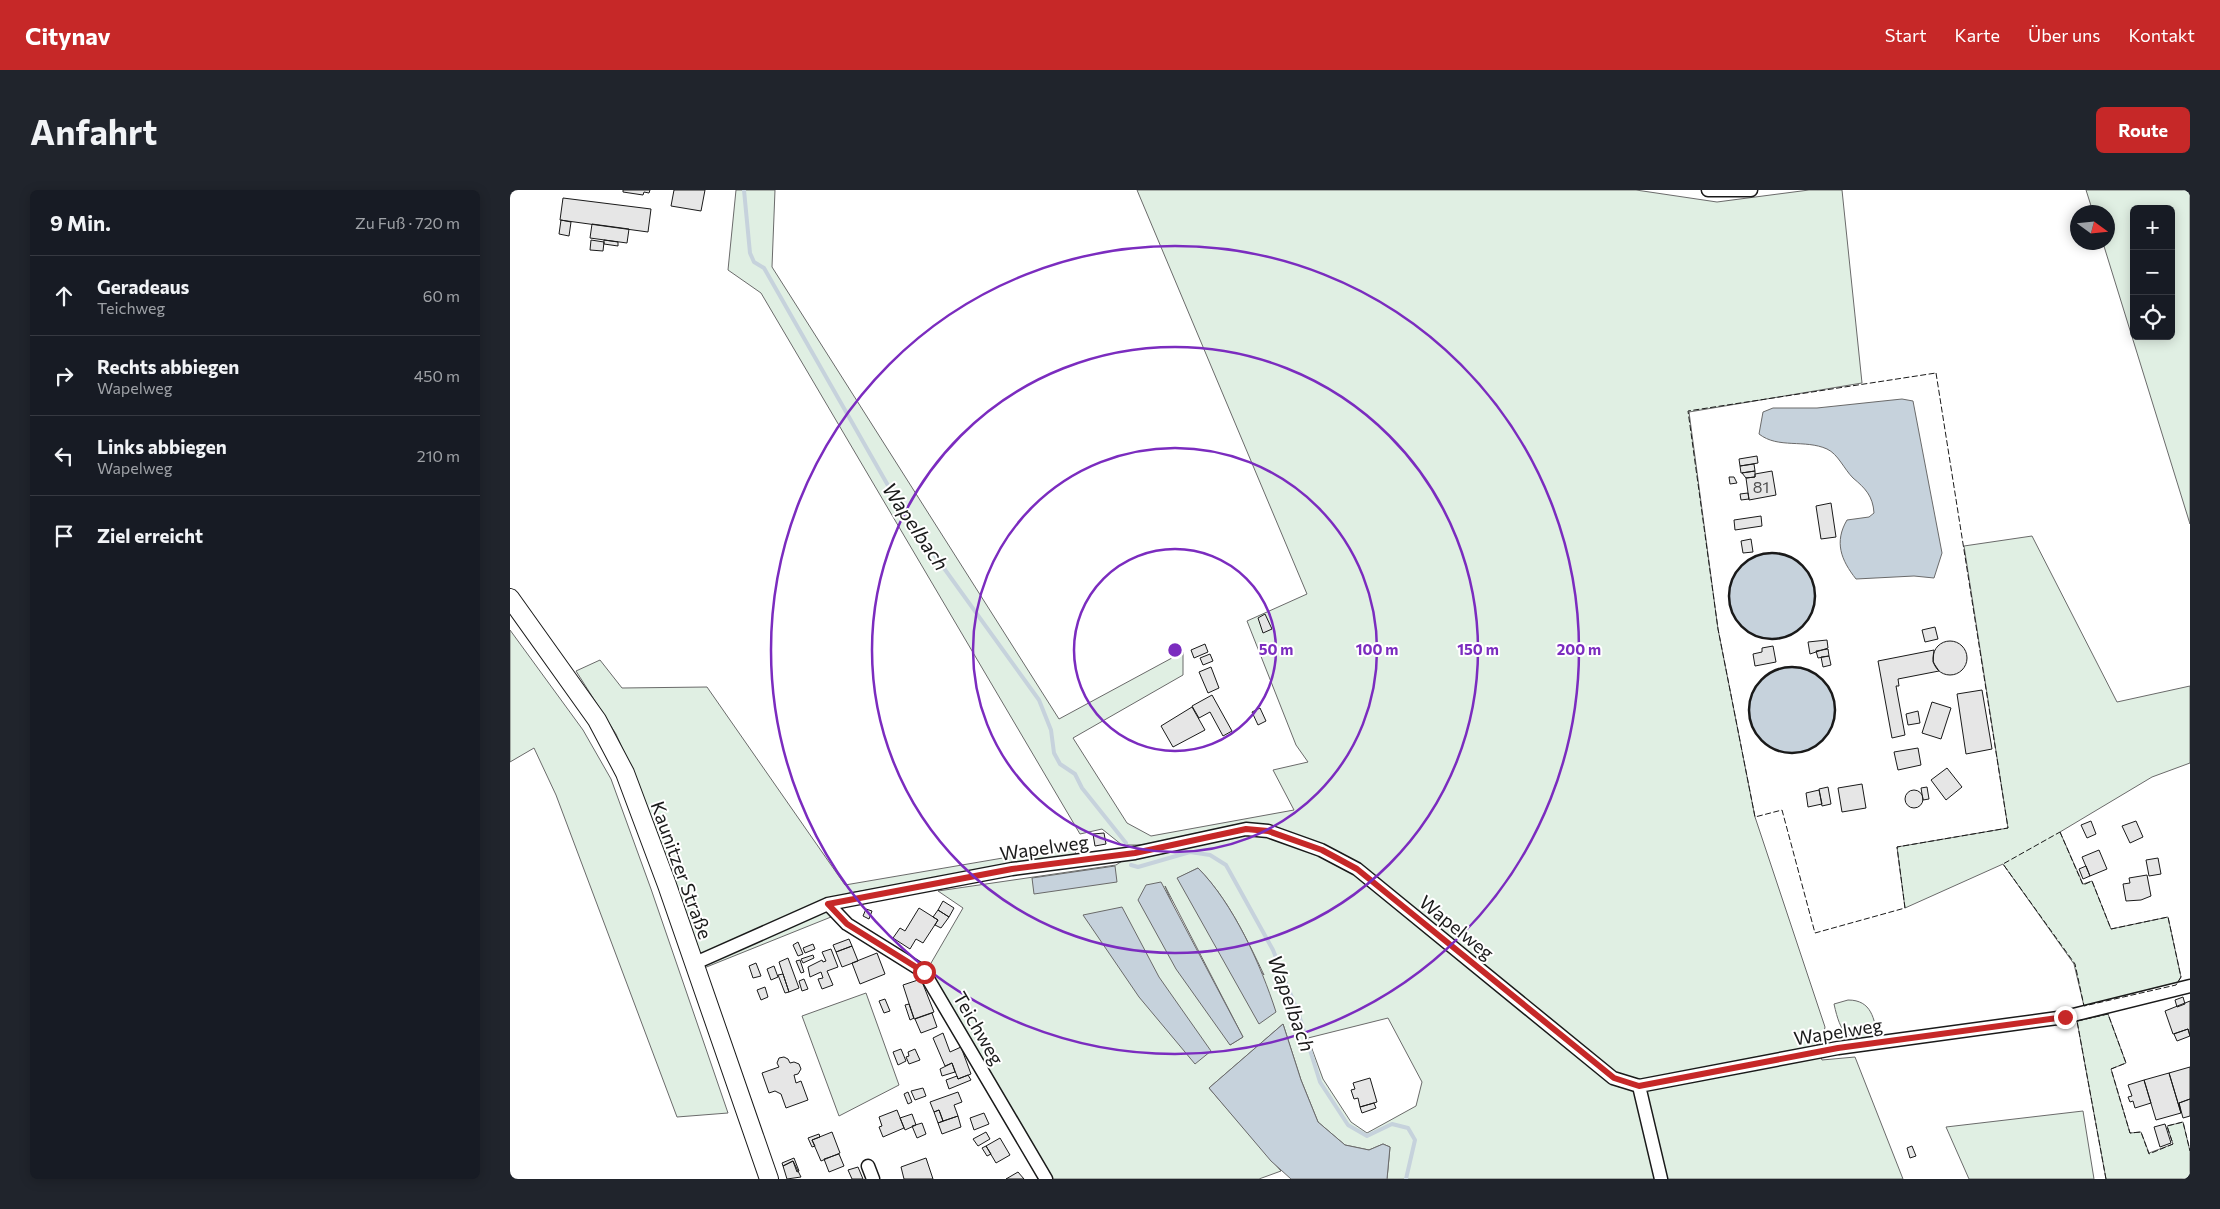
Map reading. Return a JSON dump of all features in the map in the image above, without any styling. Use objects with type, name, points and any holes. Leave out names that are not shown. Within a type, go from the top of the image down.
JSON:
[{"type":"street","points":[[1708,190],[1751,190]]},
{"type":"street","name":"Kaunitzer Straße","points":[[510,598],[596,720],[625,773],[667,885],[769,1179]]},
{"type":"street","name":"Wapelweg","points":[[693,964],[828,904],[1012,869],[1135,853],[1246,829],[1268,831],[1322,850],[1357,869],[1614,1078],[1639,1086],[1838,1048],[2065,1017],[2190,986]]},
{"type":"street","name":"Teichweg","points":[[828,904],[847,924],[924,972],[1046,1179]]},
{"type":"street","points":[[1639,1086],[1661,1179]]},
{"type":"street","points":[[868,1166],[873,1179]]},
{"type":"green space","points":[[736,190],[775,190],[772,267],[1059,719],[1183,652],[1183,675],[1073,738],[1127,823],[1151,836],[1294,810],[1273,770],[1308,762],[1296,745],[1247,621],[1307,594],[1137,190],[1636,190],[1717,202],[1809,190],[1842,190],[1862,383],[1689,412],[1718,629],[1755,817],[1825,1027],[1822,1042],[1816,1045],[1822,1060],[1855,1057],[1903,1179],[1387,1179],[1390,1147],[1383,1144],[1369,1150],[1345,1145],[1318,1122],[1301,1080],[1283,1024],[1209,1088],[1281,1171],[1259,1179],[1051,1179],[927,970],[963,908],[938,891],[1116,865],[1147,845],[1122,845],[1102,829],[1080,834],[761,293],[728,270]],"holes":[[[1198,868],[1227,905],[1264,975],[1178,878]],[[1165,886],[1243,1037],[1230,1045]],[[1388,1018],[1422,1082],[1416,1106],[1367,1133],[1351,1122],[1323,1079],[1308,1038]]]},
{"type":"green space","points":[[2086,190],[2190,190],[2190,524],[2133,340],[2175,340],[2175,205],[2130,205],[2130,330],[2105,250],[2115,250],[2115,205],[2091,205]]},
{"type":"green space","points":[[2032,536],[2117,702],[2190,686],[2190,763],[2152,777],[2060,832],[2083,884],[2092,881],[2111,929],[2168,917],[2181,977],[2176,985],[2084,1006],[2074,964],[2003,864],[1905,908],[1897,847],[2008,828],[1964,546]]},
{"type":"green space","points":[[510,630],[583,730],[611,779],[728,1113],[677,1117],[556,795],[534,748],[510,762]]},
{"type":"green space","points":[[600,660],[622,688],[707,687],[845,885],[1073,846],[1076,854],[850,893],[824,900],[831,917],[704,968],[633,772],[616,734],[576,671]]},
{"type":"green space","points":[[866,993],[899,1085],[839,1116],[802,1016]]},
{"type":"green space","points":[[1848,1000],[1862,1003],[1867,1007],[1873,1018],[1878,1038],[1859,1038],[1852,1036],[1843,1029],[1839,1023],[1834,1004]]},
{"type":"green space","points":[[2108,1014],[2126,1063],[2111,1069],[2130,1133],[2141,1132],[2149,1153],[2173,1144],[2167,1126],[2183,1122],[2190,1151],[2190,1179],[2106,1179],[2077,1021]]},
{"type":"green space","points":[[2083,1111],[2094,1179],[1969,1179],[1946,1127]]},
{"type":"shaded area","points":[[1902,399],[1913,401],[1942,553],[1934,578],[1914,576],[1856,579],[1843,558],[1840,543],[1841,536],[1847,520],[1869,517],[1874,513],[1870,497],[1831,451],[1819,446],[1783,443],[1766,439],[1759,434],[1763,412],[1773,408],[1817,408]]},
{"type":"shaded area","points":[[1764,553],[1780,553],[1789,556],[1803,565],[1812,579],[1815,596],[1812,613],[1803,627],[1789,636],[1780,639],[1764,639],[1748,632],[1736,620],[1729,604],[1729,588],[1736,572],[1748,560]]},
{"type":"shaded area","points":[[1784,667],[1800,667],[1809,670],[1823,679],[1832,693],[1835,710],[1832,727],[1823,741],[1809,750],[1800,753],[1784,753],[1768,746],[1756,734],[1749,718],[1749,702],[1756,686],[1768,674]]},
{"type":"shaded area","points":[[1115,866],[1117,882],[1034,894],[1032,878]]},
{"type":"shaded area","points":[[1198,868],[1211,882],[1234,917],[1254,955],[1270,994],[1276,1012],[1259,1024],[1177,878]]},
{"type":"shaded area","points":[[1161,882],[1243,1037],[1230,1045],[1176,969],[1138,900],[1146,885]]},
{"type":"shaded area","points":[[1122,907],[1159,977],[1211,1051],[1195,1064],[1139,997],[1083,915]]},
{"type":"shaded area","points":[[1283,1024],[1301,1080],[1318,1122],[1345,1145],[1369,1150],[1383,1144],[1390,1147],[1387,1179],[1291,1179],[1271,1161],[1209,1088]]},
{"type":"building","points":[[623,190],[650,190],[649,193],[644,192],[643,195],[623,192]]},
{"type":"building","points":[[674,190],[705,190],[701,211],[671,206]]},
{"type":"building","points":[[563,198],[651,209],[648,232],[560,220]]},
{"type":"building","points":[[561,220],[571,222],[569,236],[559,234]]},
{"type":"building","points":[[592,224],[629,229],[627,243],[590,238]]},
{"type":"building","points":[[591,240],[604,242],[603,251],[590,250]]},
{"type":"building","points":[[604,240],[618,242],[618,246],[604,244]]},
{"type":"building","points":[[1757,456],[1758,463],[1740,466],[1739,459]]},
{"type":"building","points":[[1754,464],[1755,471],[1741,473],[1740,466]]},
{"type":"building","points":[[1755,471],[1755,477],[1746,478],[1742,473]]},
{"type":"building","points":[[1772,471],[1776,495],[1749,500],[1746,478],[1755,477],[1755,474]]},
{"type":"building","points":[[1729,477],[1734,477],[1737,483],[1730,484]]},
{"type":"building","points":[[1748,493],[1749,499],[1741,500],[1740,494]]},
{"type":"building","points":[[1831,503],[1836,537],[1821,539],[1816,506]]},
{"type":"building","points":[[1761,516],[1762,526],[1735,530],[1734,520]]},
{"type":"building","points":[[1751,539],[1753,552],[1743,553],[1741,541]]},
{"type":"building","points":[[1265,614],[1272,629],[1263,633],[1258,618]]},
{"type":"building","points":[[1935,627],[1938,639],[1925,642],[1922,630]]},
{"type":"building","points":[[1827,640],[1828,648],[1810,654],[1808,642]]},
{"type":"building","points":[[1950,641],[1957,642],[1962,646],[1966,651],[1966,665],[1962,670],[1957,674],[1950,675],[1943,674],[1938,670],[1934,665],[1933,658],[1934,651],[1938,646],[1943,642]]},
{"type":"building","points":[[1205,644],[1208,652],[1194,658],[1191,650]]},
{"type":"building","points":[[1773,646],[1776,662],[1755,666],[1753,654],[1762,652],[1762,648]]},
{"type":"building","points":[[1828,649],[1829,656],[1818,658],[1816,651]]},
{"type":"building","points":[[1934,650],[1933,662],[1939,671],[1898,679],[1899,686],[1896,686],[1905,735],[1892,738],[1878,661]]},
{"type":"building","points":[[1210,654],[1213,661],[1203,665],[1200,658]]},
{"type":"building","points":[[1829,656],[1831,665],[1823,667],[1821,657]]},
{"type":"building","points":[[1211,667],[1219,688],[1208,693],[1199,672]]},
{"type":"building","points":[[1982,690],[1992,749],[1966,754],[1957,694]]},
{"type":"building","points":[[1212,695],[1232,731],[1223,736],[1210,712],[1199,718],[1192,706]]},
{"type":"building","points":[[1932,702],[1951,708],[1941,739],[1922,733]]},
{"type":"building","points":[[1192,707],[1205,730],[1173,747],[1161,726]]},
{"type":"building","points":[[1260,708],[1266,721],[1258,725],[1252,712]]},
{"type":"building","points":[[1918,711],[1920,723],[1908,725],[1906,714]]},
{"type":"building","points":[[1918,748],[1921,765],[1898,770],[1894,752]]},
{"type":"building","points":[[1947,768],[1962,787],[1946,800],[1931,780]]},
{"type":"building","points":[[1862,784],[1866,808],[1842,812],[1838,788]]},
{"type":"building","points":[[1828,787],[1831,804],[1822,806],[1819,789]]},
{"type":"building","points":[[1927,787],[1929,799],[1923,800],[1921,788]]},
{"type":"building","points":[[1819,790],[1822,804],[1808,807],[1806,793]]},
{"type":"building","points":[[1914,790],[1920,793],[1923,799],[1920,805],[1914,808],[1908,805],[1905,799],[1908,793]]},
{"type":"building","points":[[2091,821],[2096,834],[2087,838],[2081,825]]},
{"type":"building","points":[[2136,821],[2143,837],[2130,843],[2122,826]]},
{"type":"building","points":[[1104,833],[1106,844],[1095,846],[1093,834]]},
{"type":"building","points":[[2099,850],[2107,869],[2090,876],[2082,857]]},
{"type":"building","points":[[2158,858],[2161,874],[2149,876],[2146,860]]},
{"type":"building","points":[[2086,866],[2090,876],[2083,879],[2079,869]]},
{"type":"building","points":[[2147,875],[2151,896],[2141,900],[2126,901],[2123,884],[2130,883],[2129,878]]},
{"type":"building","points":[[943,901],[954,908],[949,917],[938,910]]},
{"type":"building","points":[[919,908],[938,920],[923,943],[916,939],[910,949],[893,938],[900,928],[905,931]]},
{"type":"building","points":[[866,909],[872,911],[869,919],[863,916]]},
{"type":"building","points":[[938,910],[949,917],[941,928],[935,925],[938,920],[933,917]]},
{"type":"building","points":[[849,939],[852,946],[836,952],[833,945]]},
{"type":"building","points":[[798,942],[803,954],[798,956],[793,945]]},
{"type":"building","points":[[813,944],[815,949],[805,953],[803,948]]},
{"type":"building","points":[[852,946],[858,961],[842,967],[836,952]]},
{"type":"building","points":[[831,949],[838,967],[827,971],[833,985],[822,989],[818,979],[823,978],[821,972],[810,977],[808,967],[822,960],[823,962],[826,961],[822,952]]},
{"type":"building","points":[[877,953],[885,974],[860,984],[852,963]]},
{"type":"building","points":[[813,955],[814,958],[803,963],[801,959]]},
{"type":"building","points":[[788,958],[799,988],[789,992],[779,962]]},
{"type":"building","points":[[800,960],[804,972],[801,973],[796,961]]},
{"type":"building","points":[[756,963],[761,976],[753,978],[749,966]]},
{"type":"building","points":[[774,966],[778,977],[771,980],[767,969]]},
{"type":"building","points":[[783,974],[789,992],[785,993],[778,975]]},
{"type":"building","points":[[804,979],[808,989],[802,991],[799,981]]},
{"type":"building","points":[[921,979],[934,1012],[914,1019],[903,985]]},
{"type":"building","points":[[765,987],[768,997],[761,1000],[757,990]]},
{"type":"building","points":[[2183,997],[2185,1004],[2177,1007],[2175,1000]]},
{"type":"building","points":[[885,999],[890,1011],[884,1013],[879,1001]]},
{"type":"building","points":[[2190,1001],[2190,1036],[2188,1029],[2173,1034],[2165,1011]]},
{"type":"building","points":[[909,1004],[914,1018],[910,1020],[905,1005]]},
{"type":"building","points":[[932,1013],[937,1027],[921,1033],[915,1019]]},
{"type":"building","points":[[2188,1029],[2190,1036],[2177,1041],[2174,1034]]},
{"type":"building","points":[[943,1033],[950,1052],[961,1047],[971,1074],[958,1079],[952,1063],[945,1066],[933,1038]]},
{"type":"building","points":[[901,1049],[906,1061],[898,1065],[893,1052]]},
{"type":"building","points":[[915,1049],[920,1060],[909,1064],[906,1057],[909,1056],[908,1052]]},
{"type":"building","points":[[784,1057],[790,1063],[799,1064],[801,1069],[798,1074],[794,1075],[796,1083],[801,1081],[808,1100],[786,1108],[781,1094],[775,1091],[769,1093],[762,1073],[779,1067],[777,1063],[779,1058]]},
{"type":"building","points":[[952,1063],[955,1072],[942,1076],[940,1069]]},
{"type":"building","points":[[2190,1067],[2190,1099],[2179,1103],[2181,1113],[2169,1073]]},
{"type":"building","points":[[2169,1073],[2181,1113],[2156,1120],[2144,1080]]},
{"type":"building","points":[[968,1075],[971,1080],[949,1089],[946,1080],[957,1076],[958,1079]]},
{"type":"building","points":[[1370,1078],[1377,1102],[1360,1107],[1358,1098],[1354,1099],[1351,1090],[1355,1089],[1353,1083]]},
{"type":"building","points":[[2144,1080],[2151,1103],[2135,1108],[2133,1101],[2130,1102],[2128,1097],[2132,1096],[2128,1085]]},
{"type":"building","points":[[923,1088],[926,1096],[915,1100],[911,1091]]},
{"type":"building","points":[[908,1092],[912,1102],[908,1104],[904,1094]]},
{"type":"building","points":[[958,1092],[962,1102],[954,1105],[958,1116],[943,1121],[939,1110],[934,1112],[930,1102]]},
{"type":"building","points":[[2190,1099],[2190,1116],[2183,1118],[2179,1103]]},
{"type":"building","points":[[1374,1103],[1376,1108],[1362,1113],[1360,1107]]},
{"type":"building","points":[[897,1110],[904,1128],[883,1137],[879,1127],[882,1126],[879,1117]]},
{"type":"building","points":[[939,1110],[943,1121],[938,1123],[934,1112]]},
{"type":"building","points":[[984,1113],[989,1124],[974,1130],[970,1118]]},
{"type":"building","points":[[912,1114],[916,1125],[905,1130],[900,1118]]},
{"type":"building","points":[[958,1116],[961,1127],[942,1134],[938,1123]]},
{"type":"building","points":[[922,1123],[926,1134],[917,1138],[912,1126]]},
{"type":"building","points":[[2165,1124],[2171,1143],[2160,1147],[2154,1127]]},
{"type":"building","points":[[832,1132],[840,1153],[821,1161],[812,1140]]},
{"type":"building","points":[[986,1132],[990,1139],[978,1146],[973,1139]]},
{"type":"building","points":[[819,1134],[820,1137],[812,1140],[815,1146],[812,1147],[808,1138]]},
{"type":"building","points":[[1000,1138],[1010,1155],[996,1163],[986,1146]]},
{"type":"building","points":[[986,1146],[991,1154],[987,1156],[982,1148]]},
{"type":"building","points":[[1912,1146],[1916,1156],[1910,1158],[1907,1148]]},
{"type":"building","points":[[839,1154],[844,1166],[829,1172],[824,1159]]},
{"type":"building","points":[[794,1158],[799,1171],[797,1172],[793,1161],[783,1166],[782,1163]]},
{"type":"building","points":[[926,1158],[933,1179],[904,1179],[901,1167]]},
{"type":"building","points":[[793,1161],[801,1177],[787,1179],[783,1166]]},
{"type":"building","points":[[858,1167],[863,1179],[852,1179],[848,1170]]},
{"type":"building","points":[[1018,1172],[1024,1179],[1006,1179]]},
{"type":"waterway","name":"Wapelbach","points":[[744,190],[750,253],[754,262],[764,268],[902,510],[1039,700],[1051,730],[1054,753],[1060,764],[1075,774],[1082,788],[1126,843]]},
{"type":"waterway","name":"Wapelbach","points":[[1131,865],[1138,867],[1190,852],[1210,855],[1226,865],[1273,950],[1299,1015],[1320,1082],[1348,1125],[1367,1136],[1392,1124],[1408,1128],[1415,1140],[1406,1179]]},
{"type":"fence","points":[[1936,373],[2008,828],[1897,847],[1905,908],[1815,933],[1782,810],[1755,817],[1718,629],[1688,411],[1936,373]]},
{"type":"fence","points":[[2060,832],[2083,885],[2092,881],[2111,929],[2168,917],[2181,977],[2176,985],[2084,1006],[2075,964],[2003,864],[2060,832]]},
{"type":"fence","points":[[2106,1179],[2077,1021],[2108,1014],[2126,1063],[2111,1069],[2130,1133],[2141,1132],[2149,1154],[2173,1144],[2167,1126],[2183,1122],[2190,1151]]},
{"type":"wall","points":[[1764,553],[1780,553],[1789,556],[1803,565],[1812,579],[1815,596],[1812,613],[1803,627],[1789,636],[1780,639],[1764,639],[1748,632],[1736,620],[1729,604],[1729,588],[1736,572],[1748,560],[1764,553]]},
{"type":"wall","points":[[1784,667],[1800,667],[1809,670],[1823,679],[1832,693],[1835,710],[1832,727],[1823,741],[1809,750],[1800,753],[1784,753],[1768,746],[1756,734],[1749,718],[1749,702],[1756,686],[1768,674],[1784,667]]},
{"type":"route","points":[[924,972],[847,924],[828,904],[1012,869],[1135,853],[1246,829],[1268,831],[1322,850],[1357,869],[1614,1078],[1639,1086],[1838,1048],[2065,1017]]}]
